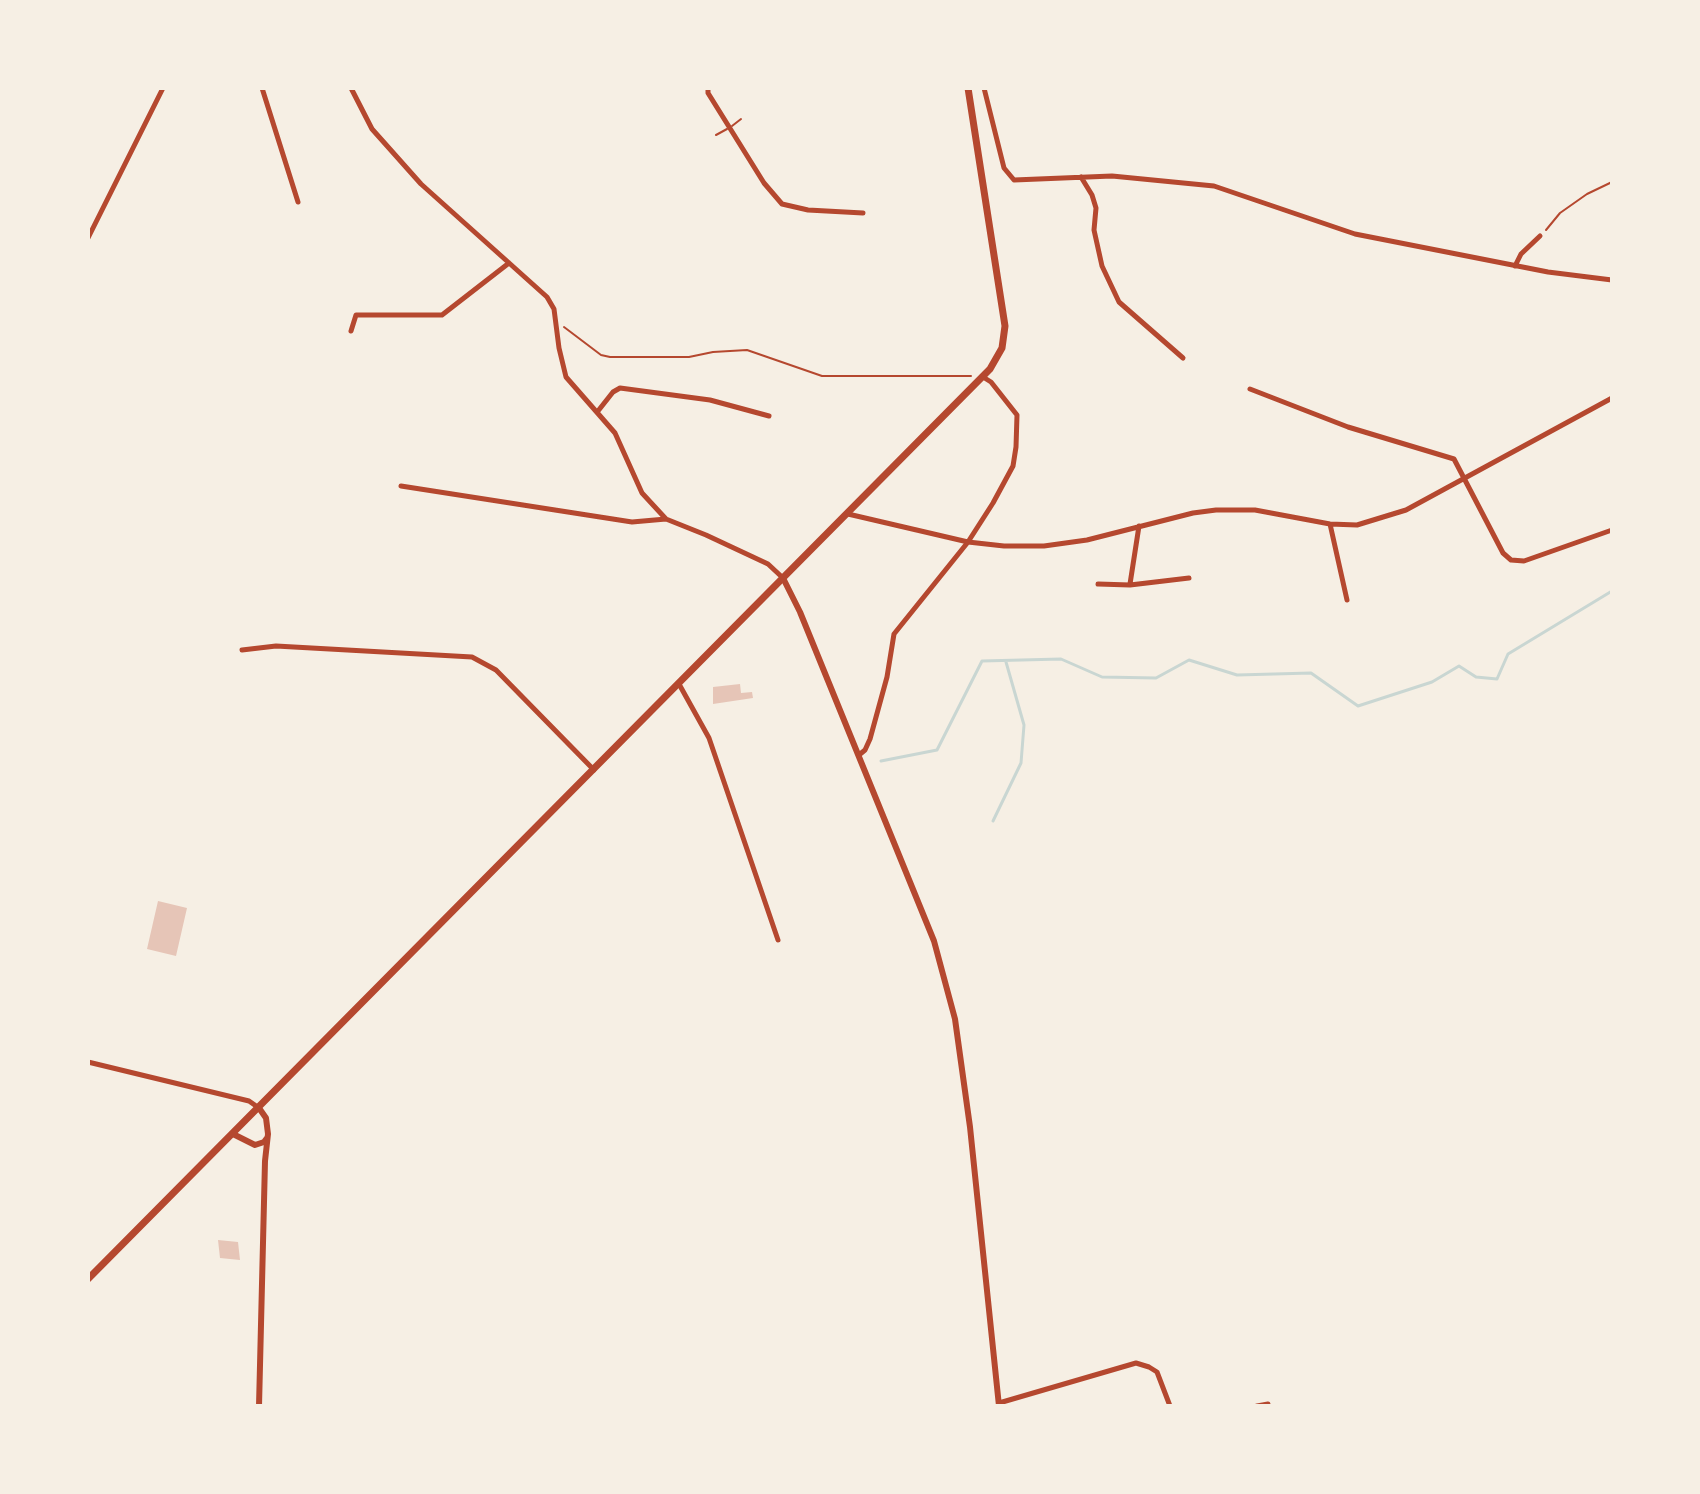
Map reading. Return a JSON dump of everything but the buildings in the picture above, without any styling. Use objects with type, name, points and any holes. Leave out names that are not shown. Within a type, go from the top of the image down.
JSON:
[{"type":"main road","points":[[88,1279],[983,377],[1002,348],[1005,326],[968,88]]},
{"type":"street","points":[[88,238],[163,88]]},
{"type":"street","points":[[262,88],[298,202]]},
{"type":"street","points":[[351,88],[372,129],[421,184],[547,297],[554,309],[566,377],[615,433],[642,493],[666,519],[768,564],[783,578],[800,612],[934,941],[955,1019],[970,1127],[999,1405],[1136,1363],[1157,1372],[1170,1406]]},
{"type":"street","points":[[708,88],[708,93],[764,183],[782,204],[808,210],[863,213]]},
{"type":"street","points":[[984,88],[1004,168],[1014,180],[1134,177],[1223,188],[1355,234],[1515,266],[1612,280]]},
{"type":"street","points":[[1081,177],[1096,208],[1094,230],[1102,266],[1119,302],[1183,358]]},
{"type":"street","points":[[1515,266],[1521,254],[1540,236]]},
{"type":"street","points":[[351,331],[356,315],[442,315],[509,263]]},
{"type":"street","points":[[858,756],[870,739],[887,677],[894,634],[968,542],[1013,466],[1017,415],[991,382],[983,377]]},
{"type":"street","points":[[598,411],[620,388],[710,400],[769,416]]},
{"type":"street","points":[[1250,389],[1348,427],[1454,459],[1503,553],[1511,560],[1524,561],[1612,530]]},
{"type":"street","points":[[848,514],[968,542],[1004,546],[1044,546],[1087,540],[1216,510],[1255,510],[1330,524],[1357,525],[1406,510],[1612,398]]},
{"type":"street","points":[[401,486],[632,522],[666,519]]},
{"type":"street","points":[[1330,524],[1347,600]]},
{"type":"street","points":[[1130,585],[1139,526]]},
{"type":"street","points":[[1098,584],[1130,585],[1189,578]]},
{"type":"street","points":[[242,650],[276,646],[472,657],[496,670],[594,770]]},
{"type":"street","points":[[679,684],[709,738],[778,940]]},
{"type":"street","points":[[88,1062],[249,1101],[266,1118],[259,1406]]},
{"type":"street","points":[[233,1134],[255,1145],[265,1161]]},
{"type":"street","points":[[255,1145],[267,1138]]},
{"type":"street","points":[[1257,1406],[1268,1404]]},
{"type":"lane","points":[[716,135],[741,119]]},
{"type":"path","points":[[1540,236],[1560,213],[1587,194],[1612,182]]},
{"type":"path","points":[[556,322],[601,355],[689,357],[747,350],[822,376],[983,377]]},
{"type":"waterway","points":[[881,761],[937,750],[982,661],[1061,659],[1102,677],[1156,678],[1189,660],[1237,675],[1311,673],[1358,706],[1432,682],[1459,666],[1476,677],[1497,679],[1508,654],[1612,591]]},
{"type":"waterway","points":[[993,821],[1021,763],[1024,725],[1006,662]]}]
